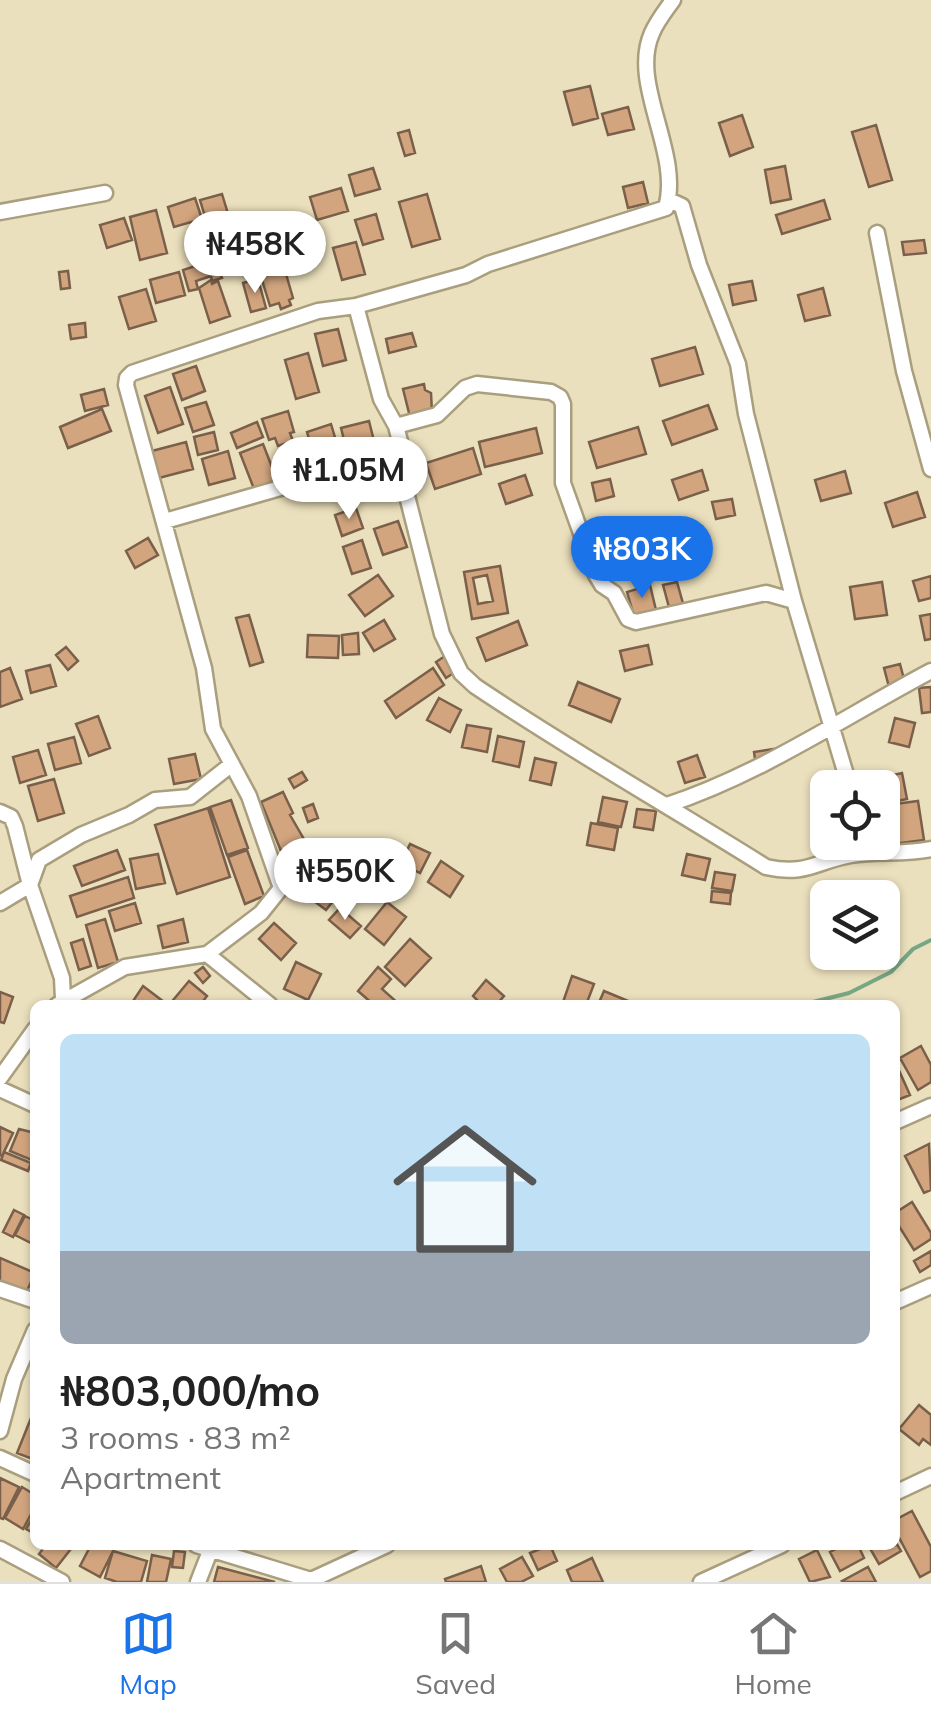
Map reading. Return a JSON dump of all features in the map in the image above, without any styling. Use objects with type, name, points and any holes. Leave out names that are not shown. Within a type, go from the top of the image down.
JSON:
[{"type":"street","points":[[64,1000],[125,966],[207,954],[261,913],[281,888],[249,796],[213,729],[204,668],[127,378],[132,373],[318,312],[356,306],[466,275],[488,264],[666,208],[667,158],[648,76],[647,52],[652,33],[673,0]]},
{"type":"street","points":[[0,212],[105,193]]},
{"type":"street","points":[[668,200],[682,206],[738,364],[746,414],[794,601],[844,770]]},
{"type":"street","points":[[876,233],[904,371],[931,469]]},
{"type":"street","points":[[356,306],[380,399],[396,426],[403,453],[405,488],[442,634],[461,673],[570,750],[667,804],[766,867],[806,870],[835,860]]},
{"type":"street","points":[[396,426],[437,415],[465,388],[477,384],[551,392],[563,404],[562,469],[568,499],[596,575],[614,593],[628,620],[636,622],[766,592],[794,601]]},
{"type":"street","points":[[165,521],[403,453]]},
{"type":"street","points":[[667,804],[705,792],[831,730],[931,670]]},
{"type":"street","points":[[0,903],[30,885],[38,860],[155,800],[190,797],[232,764]]},
{"type":"street","points":[[0,812],[11,818],[15,826],[30,885],[62,978],[60,1000]]},
{"type":"street","points":[[900,848],[931,849]]},
{"type":"street","points":[[207,954],[264,1000]]},
{"type":"street","points":[[0,1078],[30,1035]]},
{"type":"street","points":[[0,1089],[30,1103]]},
{"type":"street","points":[[900,1120],[931,1106]]},
{"type":"street","points":[[900,1300],[931,1286]]},
{"type":"street","points":[[0,1289],[30,1299]]},
{"type":"street","points":[[0,1431],[14,1379],[30,1342]]},
{"type":"street","points":[[0,1458],[30,1472]]},
{"type":"street","points":[[900,1491],[929,1482]]},
{"type":"street","points":[[0,1549],[39,1577],[62,1582]]},
{"type":"street","points":[[198,1582],[204,1550]]},
{"type":"street","points":[[210,1550],[311,1581],[374,1550]]},
{"type":"street","points":[[701,1582],[767,1550]]},
{"type":"building","points":[[590,86],[598,118],[573,125],[564,92]]},
{"type":"building","points":[[628,107],[634,129],[608,135],[602,114]]},
{"type":"building","points":[[742,115],[753,147],[730,156],[719,123]]},
{"type":"building","points":[[876,125],[892,180],[869,187],[852,132]]},
{"type":"building","points":[[409,130],[415,153],[405,156],[398,133]]},
{"type":"building","points":[[785,166],[791,199],[771,203],[765,170]]},
{"type":"building","points":[[373,168],[380,189],[355,196],[349,175]]},
{"type":"building","points":[[643,182],[648,203],[628,208],[623,187]]},
{"type":"building","points":[[341,188],[348,211],[317,220],[310,197]]},
{"type":"building","points":[[222,194],[232,227],[210,233],[200,200]]},
{"type":"building","points":[[427,194],[440,239],[412,247],[399,202]]},
{"type":"building","points":[[195,198],[202,219],[174,227],[168,207]]},
{"type":"building","points":[[824,200],[830,219],[782,234],[776,215]]},
{"type":"building","points":[[156,210],[167,253],[140,260],[130,217]]},
{"type":"building","points":[[376,214],[383,239],[363,245],[355,220]]},
{"type":"building","points":[[124,218],[132,240],[107,248],[100,225]]},
{"type":"building","points":[[924,240],[926,253],[904,255],[902,242]]},
{"type":"building","points":[[356,242],[365,274],[342,280],[333,248]]},
{"type":"building","points":[[279,250],[293,298],[289,300],[291,305],[281,309],[279,303],[270,306],[255,257]]},
{"type":"building","points":[[216,259],[222,278],[212,281],[211,276],[196,281],[198,289],[189,291],[183,270]]},
{"type":"building","points":[[68,271],[70,288],[61,289],[59,272]]},
{"type":"building","points":[[179,272],[185,295],[156,303],[150,280]]},
{"type":"building","points":[[258,279],[266,308],[251,312],[243,283]]},
{"type":"building","points":[[211,280],[212,284],[218,281],[230,316],[210,323],[199,288]]},
{"type":"building","points":[[752,281],[756,300],[733,305],[729,285]]},
{"type":"building","points":[[823,288],[830,315],[805,321],[798,295]]},
{"type":"building","points":[[146,289],[156,321],[129,329],[119,297]]},
{"type":"building","points":[[85,323],[86,337],[71,339],[69,325]]},
{"type":"building","points":[[338,329],[346,360],[323,366],[315,334]]},
{"type":"building","points":[[412,333],[416,346],[389,353],[386,339]]},
{"type":"building","points":[[695,347],[703,374],[660,386],[652,359]]},
{"type":"building","points":[[308,353],[319,392],[296,399],[285,360]]},
{"type":"building","points":[[196,366],[205,391],[182,400],[173,374]]},
{"type":"building","points":[[424,384],[431,393],[432,412],[410,417],[403,389]]},
{"type":"building","points":[[170,387],[183,424],[158,433],[145,396]]},
{"type":"building","points":[[104,389],[108,405],[85,411],[81,395]]},
{"type":"building","points":[[206,402],[214,425],[193,432],[185,408]]},
{"type":"building","points":[[708,405],[717,429],[672,445],[663,421]]},
{"type":"building","points":[[102,409],[111,431],[68,448],[60,427]]},
{"type":"building","points":[[288,411],[293,441],[278,446],[275,438],[269,440],[262,419]]},
{"type":"building","points":[[369,421],[375,445],[347,452],[341,428]]},
{"type":"building","points":[[257,422],[263,437],[237,448],[231,433]]},
{"type":"building","points":[[331,424],[339,451],[315,459],[307,432]]},
{"type":"building","points":[[638,427],[646,454],[597,468],[589,442]]},
{"type":"building","points":[[536,428],[542,453],[485,467],[479,442]]},
{"type":"building","points":[[214,432],[218,450],[198,455],[194,437]]},
{"type":"building","points":[[186,442],[193,469],[159,478],[152,451]]},
{"type":"building","points":[[263,444],[277,480],[254,489],[240,453]]},
{"type":"building","points":[[473,448],[481,474],[435,489],[426,463]]},
{"type":"building","points":[[228,451],[235,478],[209,485],[202,459]]},
{"type":"building","points":[[702,470],[708,490],[679,500],[672,480]]},
{"type":"building","points":[[845,471],[851,493],[821,501],[815,480]]},
{"type":"building","points":[[525,475],[532,495],[506,504],[499,484]]},
{"type":"building","points":[[610,479],[614,496],[596,501],[592,483]]},
{"type":"building","points":[[917,492],[925,517],[893,527],[885,503]]},
{"type":"building","points":[[732,499],[735,515],[716,519],[712,502]]},
{"type":"building","points":[[356,508],[363,528],[342,536],[335,515]]},
{"type":"building","points":[[398,521],[407,547],[383,555],[374,529]]},
{"type":"building","points":[[148,538],[158,555],[135,568],[126,551]]},
{"type":"building","points":[[362,540],[371,568],[352,574],[343,547]]},
{"type":"building","points":[[688,540],[695,561],[681,565],[674,545]]},
{"type":"building","points":[[500,566],[508,613],[472,619],[464,572]],"holes":[[[487,575],[493,601],[478,604],[473,578]]]},
{"type":"building","points":[[378,575],[393,596],[365,616],[349,595]]},
{"type":"building","points":[[931,576],[931,598],[919,601],[913,581]]},
{"type":"building","points":[[677,582],[684,607],[670,611],[663,585]]},
{"type":"building","points":[[882,582],[887,615],[855,619],[850,587]]},
{"type":"building","points":[[650,585],[656,610],[634,616],[627,592]]},
{"type":"building","points":[[931,614],[931,639],[925,640],[920,616]]},
{"type":"building","points":[[249,615],[263,662],[250,666],[236,618]]},
{"type":"building","points":[[384,620],[395,639],[374,651],[363,633]]},
{"type":"building","points":[[518,621],[527,645],[486,661],[477,638]]},
{"type":"building","points":[[358,633],[359,654],[343,655],[342,635]]},
{"type":"building","points":[[308,635],[339,636],[338,658],[307,657]]},
{"type":"building","points":[[648,645],[652,664],[625,671],[620,651]]},
{"type":"building","points":[[66,647],[78,661],[68,670],[56,655]]},
{"type":"building","points":[[445,656],[455,672],[446,678],[436,662]]},
{"type":"building","points":[[900,664],[905,683],[889,687],[884,668]]},
{"type":"building","points":[[50,665],[56,686],[31,693],[26,671]]},
{"type":"building","points":[[10,668],[22,699],[0,707],[0,672]]},
{"type":"building","points":[[433,668],[444,685],[396,718],[385,701]]},
{"type":"building","points":[[578,682],[620,699],[611,722],[569,705]]},
{"type":"building","points":[[931,687],[931,712],[922,713],[919,688]]},
{"type":"building","points":[[439,698],[461,710],[450,732],[427,720]]},
{"type":"building","points":[[98,716],[110,748],[89,756],[76,724]]},
{"type":"building","points":[[895,718],[915,723],[909,747],[889,742]]},
{"type":"building","points":[[467,725],[491,729],[487,752],[462,747]]},
{"type":"building","points":[[498,736],[524,742],[519,767],[493,761]]},
{"type":"building","points":[[74,737],[81,763],[55,770],[48,744]]},
{"type":"building","points":[[774,749],[775,755],[755,759],[754,752]]},
{"type":"building","points":[[38,750],[46,775],[20,783],[13,757]]},
{"type":"building","points":[[195,754],[201,779],[174,784],[169,759]]},
{"type":"building","points":[[697,755],[705,777],[685,783],[678,762]]},
{"type":"building","points":[[535,758],[556,763],[551,785],[530,780]]},
{"type":"building","points":[[302,772],[307,780],[294,788],[289,779]]},
{"type":"building","points":[[900,773],[907,799],[900,800]]},
{"type":"building","points":[[54,779],[64,813],[38,821],[28,786]]},
{"type":"building","points":[[283,792],[293,813],[290,815],[305,841],[281,851],[261,802]]},
{"type":"building","points":[[603,797],[627,802],[621,827],[598,822]]},
{"type":"building","points":[[231,800],[248,848],[227,855],[210,807]]},
{"type":"building","points":[[918,801],[924,840],[900,843],[900,803]]},
{"type":"building","points":[[313,804],[318,818],[308,822],[303,808]]},
{"type":"building","points":[[208,808],[230,877],[177,894],[155,825]]},
{"type":"building","points":[[637,809],[656,811],[653,830],[634,827]]},
{"type":"building","points":[[591,823],[618,828],[614,850],[587,845]]},
{"type":"building","points":[[410,844],[430,853],[420,873],[401,863]]},
{"type":"building","points":[[117,850],[125,870],[82,886],[74,866]]},
{"type":"building","points":[[247,850],[264,896],[245,904],[228,857]]},
{"type":"building","points":[[158,854],[165,883],[136,889],[130,859]]},
{"type":"building","points":[[687,854],[710,859],[705,880],[682,875]]},
{"type":"building","points":[[282,860],[293,865],[288,874],[277,868]]},
{"type":"building","points":[[441,861],[463,876],[450,897],[428,882]]},
{"type":"building","points":[[323,865],[341,873],[338,877],[347,883],[326,910],[302,892]]},
{"type":"building","points":[[715,872],[735,875],[732,891],[712,888]]},
{"type":"building","points":[[128,877],[134,898],[77,917],[70,896]]},
{"type":"building","points":[[712,891],[731,893],[730,904],[711,902]]},
{"type":"building","points":[[387,902],[406,917],[384,945],[365,929]]},
{"type":"building","points":[[135,903],[141,923],[115,931],[109,911]]},
{"type":"building","points":[[340,908],[361,926],[350,938],[329,920]]},
{"type":"building","points":[[105,919],[118,962],[98,968],[86,925]]},
{"type":"building","points":[[183,919],[188,942],[163,948],[158,926]]},
{"type":"building","points":[[274,923],[296,943],[281,960],[259,939]]},
{"type":"building","points":[[83,939],[91,966],[79,970],[71,943]]},
{"type":"building","points":[[410,939],[431,958],[405,986],[385,967]]},
{"type":"building","points":[[296,962],[321,974],[308,1000],[284,989]]},
{"type":"building","points":[[203,967],[210,976],[203,983],[195,973]]},
{"type":"building","points":[[378,967],[391,979],[382,989],[394,1000],[368,1000],[358,991]]},
{"type":"building","points":[[572,976],[594,984],[588,1000],[564,1000]]},
{"type":"building","points":[[486,980],[504,996],[500,1000],[477,1000],[473,996]]},
{"type":"building","points":[[189,981],[207,996],[204,1000],[173,1000]]},
{"type":"building","points":[[143,986],[161,1000],[134,1000]]},
{"type":"building","points":[[604,991],[626,1000],[600,1000]]},
{"type":"building","points":[[0,992],[13,997],[4,1023],[0,1022]]},
{"type":"building","points":[[921,1046],[931,1065],[931,1082],[918,1090],[900,1058]]},
{"type":"building","points":[[900,1073],[910,1095],[900,1099]]},
{"type":"building","points":[[0,1127],[13,1133],[2,1156],[0,1155]]},
{"type":"building","points":[[19,1129],[30,1132],[30,1159],[10,1151]]},
{"type":"building","points":[[929,1144],[931,1190],[924,1193],[905,1156]]},
{"type":"building","points":[[4,1152],[30,1166],[28,1171],[1,1160]]},
{"type":"building","points":[[912,1202],[931,1239],[914,1250],[900,1228],[900,1210]]},
{"type":"building","points":[[14,1210],[24,1215],[13,1237],[3,1232]]},
{"type":"building","points":[[25,1216],[30,1218],[30,1242],[15,1235]]},
{"type":"building","points":[[931,1251],[931,1265],[920,1272],[914,1261]]},
{"type":"building","points":[[0,1258],[30,1271],[26,1293],[0,1282]]},
{"type":"building","points":[[919,1405],[931,1415],[931,1445],[923,1439],[919,1445],[900,1428]]},
{"type":"building","points":[[30,1420],[30,1458],[17,1453]]},
{"type":"building","points":[[0,1478],[19,1487],[3,1519],[0,1518]]},
{"type":"building","points":[[22,1487],[30,1492],[30,1516],[23,1529],[5,1518]]},
{"type":"building","points":[[912,1511],[931,1547],[931,1571],[920,1577],[900,1539],[900,1517]]},
{"type":"building","points":[[900,1549],[901,1551],[879,1564],[871,1550]]},
{"type":"building","points":[[42,1550],[70,1550],[56,1568],[39,1554]]},
{"type":"building","points":[[88,1550],[114,1550],[100,1577],[80,1566]]},
{"type":"building","points":[[552,1550],[557,1561],[538,1570],[530,1553]]},
{"type":"building","points":[[817,1550],[830,1577],[810,1582],[799,1559]]},
{"type":"building","points":[[860,1550],[864,1558],[840,1571],[830,1552]]},
{"type":"building","points":[[113,1551],[147,1561],[141,1582],[105,1578]]},
{"type":"building","points":[[174,1551],[185,1552],[183,1568],[172,1567]]},
{"type":"building","points":[[152,1555],[171,1559],[166,1582],[147,1582]]},
{"type":"building","points":[[522,1557],[533,1576],[521,1582],[507,1582],[500,1569]]},
{"type":"building","points":[[592,1558],[603,1582],[572,1582],[567,1570]]},
{"type":"building","points":[[481,1566],[486,1582],[446,1582],[445,1579]]},
{"type":"building","points":[[218,1567],[275,1582],[214,1582]]},
{"type":"building","points":[[868,1567],[876,1582],[842,1581]]},
{"type":"waterway","points":[[821,1000],[849,993],[891,972],[913,949],[931,940]]}]
